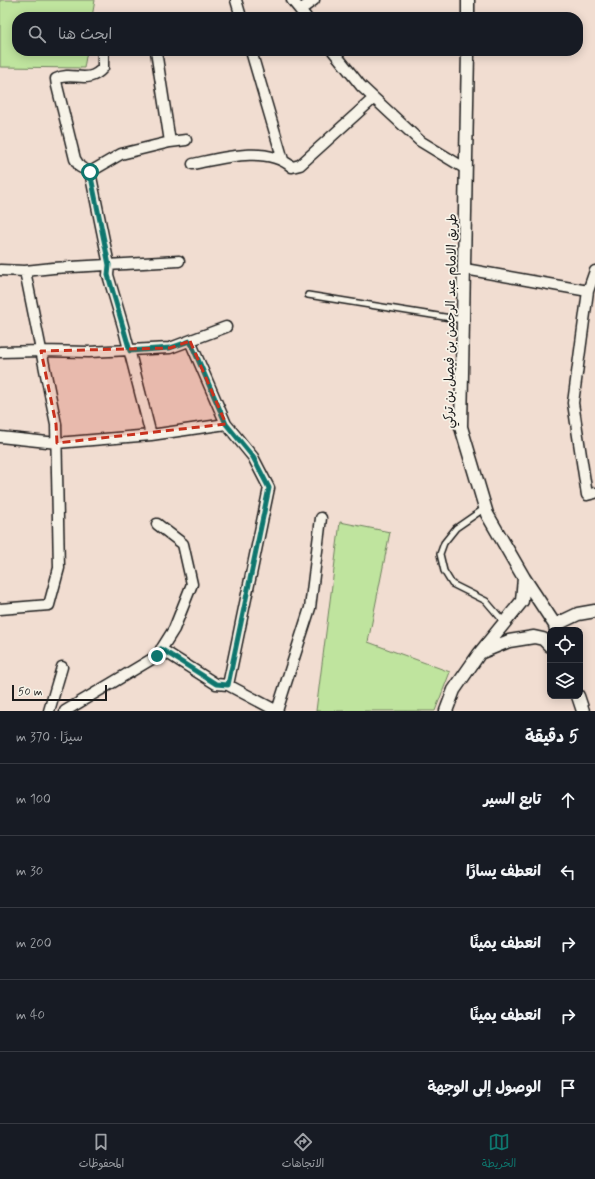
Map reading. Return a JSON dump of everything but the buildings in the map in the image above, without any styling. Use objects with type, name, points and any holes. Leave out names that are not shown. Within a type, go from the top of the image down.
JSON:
[{"type":"street","points":[[236,0],[240,12]]},
{"type":"street","points":[[292,0],[301,12]]},
{"type":"street","points":[[305,12],[314,0]]},
{"type":"street","points":[[468,0],[468,12]]},
{"type":"street","points":[[90,172],[80,167],[75,159],[56,86],[56,79],[62,76],[88,77],[97,75],[103,68],[103,56]]},
{"type":"street","points":[[157,56],[170,142]]},
{"type":"street","points":[[252,56],[283,160]]},
{"type":"street","points":[[337,56],[361,86],[420,141],[466,168]]},
{"type":"street","name":"طريق الامام عبد الرحمن بن فيصل بن تركي","points":[[468,56],[461,428],[487,514],[524,578],[555,627]]},
{"type":"street","points":[[193,164],[229,156],[263,155],[283,160],[292,167],[300,165],[374,98]]},
{"type":"street","points":[[90,172],[121,154],[170,142],[186,140]]},
{"type":"street","points":[[90,172],[109,265],[108,275],[130,351],[151,435]]},
{"type":"street","points":[[0,270],[25,271],[179,261]]},
{"type":"street","points":[[465,269],[588,291]]},
{"type":"street","points":[[0,609],[49,605],[58,568],[56,424],[25,271]]},
{"type":"street","points":[[595,271],[588,291],[573,402],[587,495],[595,493]]},
{"type":"street","points":[[0,352],[89,352],[170,348],[226,327]]},
{"type":"street","points":[[190,341],[226,424],[253,457],[269,488],[228,685]]},
{"type":"street","points":[[0,437],[57,443],[151,435],[226,424]]},
{"type":"street","points":[[161,649],[216,684],[228,685],[277,711],[310,608],[321,518]]},
{"type":"street","points":[[65,711],[157,656],[174,629],[192,584],[183,544],[157,524]]},
{"type":"street","points":[[446,711],[454,690],[479,654],[522,600],[524,578]]},
{"type":"street","points":[[558,627],[578,614],[595,611]]},
{"type":"street","points":[[479,654],[509,641],[534,636],[543,639],[547,643]]},
{"type":"street","points":[[49,711],[62,667]]},
{"type":"street","points":[[579,699],[583,711]]},
{"type":"lane","points":[[308,295],[464,320]]},
{"type":"lane","points":[[486,508],[456,528],[444,543],[440,554],[444,571],[452,584],[486,601],[505,623]]},
{"type":"highlighted area","points":[[190,341],[226,424],[57,443],[56,424],[41,351],[170,348]]},
{"type":"green space","points":[[0,0],[95,0],[93,12],[12,12],[12,56],[86,56],[84,68],[0,67]]},
{"type":"green space","points":[[340,522],[390,532],[368,642],[450,672],[435,711],[316,711]]},
{"type":"route","points":[[90,172],[109,265],[108,275],[130,351],[170,348],[190,341],[226,424],[253,457],[269,488],[228,685],[216,684],[161,649],[157,656]]}]
